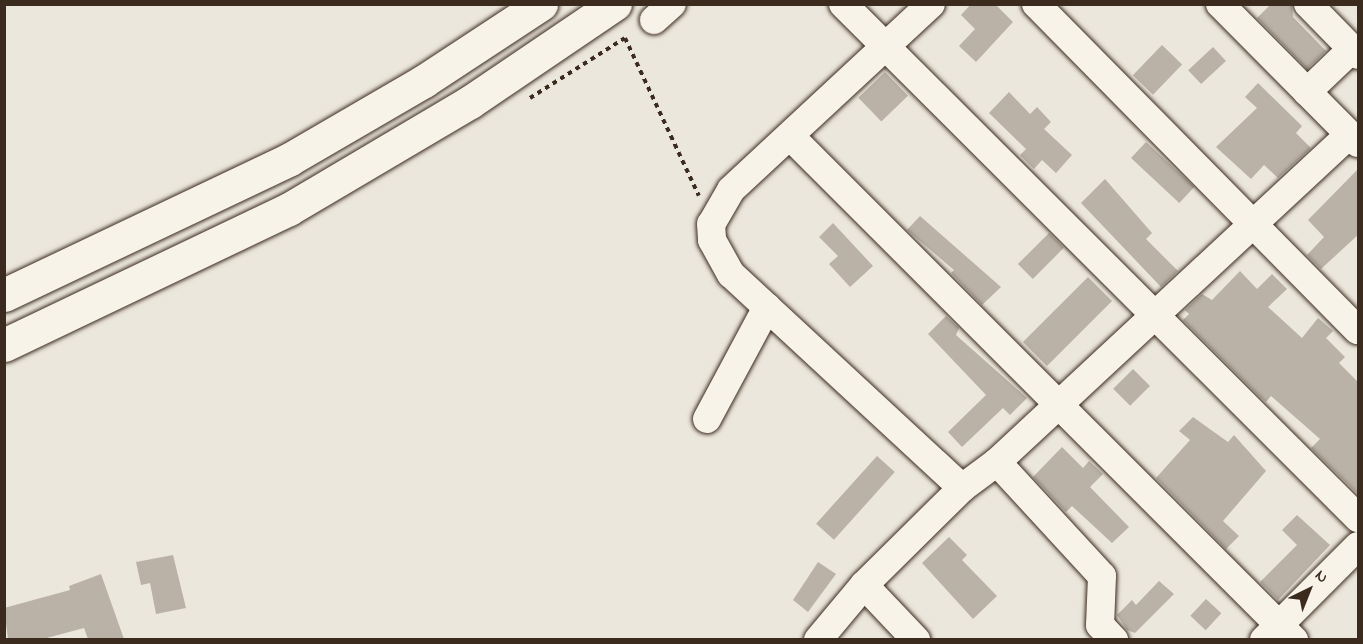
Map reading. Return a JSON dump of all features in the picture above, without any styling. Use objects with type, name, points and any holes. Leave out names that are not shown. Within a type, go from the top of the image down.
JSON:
[{"type":"main road","points":[[4,295],[290,159],[424,81],[541,4]]},
{"type":"main road","points":[[4,345],[289,209],[470,102],[615,4]]},
{"type":"street","points":[[843,4],[1359,518]]},
{"type":"street","points":[[931,4],[731,190],[711,224],[718,258],[767,308],[962,488]]},
{"type":"street","points":[[1036,4],[1252,225],[1359,330]]},
{"type":"street","points":[[818,639],[864,585],[962,488],[997,462],[1252,225],[1354,139],[1220,4]]},
{"type":"street","points":[[1307,92],[1355,52],[1308,4]]},
{"type":"street","points":[[790,136],[1058,405],[1279,635],[1359,546]]},
{"type":"street","points":[[707,419],[767,308]]},
{"type":"street","points":[[997,462],[1102,576],[1100,625],[1114,639]]},
{"type":"street","points":[[864,585],[916,639]]},
{"type":"path","points":[[520,104],[625,38],[711,224]]},
{"type":"building","points":[[971,4],[995,4],[1013,22],[976,62],[959,46],[975,29],[961,15]]},
{"type":"building","points":[[1271,4],[1292,4],[1293,17],[1326,51],[1307,69],[1257,18]]},
{"type":"building","points":[[1162,45],[1182,64],[1153,95],[1133,75]]},
{"type":"building","points":[[1213,47],[1226,61],[1201,84],[1188,70]]},
{"type":"building","points":[[885,72],[908,96],[881,121],[858,98]]},
{"type":"building","points":[[1258,83],[1302,126],[1296,133],[1311,148],[1278,178],[1264,165],[1251,179],[1216,147],[1257,108],[1245,97]]},
{"type":"building","points":[[1009,92],[1030,114],[1037,107],[1051,122],[1044,129],[1072,155],[1056,173],[1042,160],[1034,169],[1020,155],[1026,149],[989,113]]},
{"type":"building","points":[[1146,142],[1194,187],[1179,203],[1131,158]]},
{"type":"building","points":[[1359,168],[1359,234],[1321,269],[1307,255],[1324,237],[1308,220]]},
{"type":"building","points":[[1105,179],[1152,233],[1146,239],[1178,271],[1161,287],[1081,203]]},
{"type":"building","points":[[920,216],[1001,287],[982,305],[951,273],[954,270],[907,230]]},
{"type":"building","points":[[833,223],[873,266],[850,287],[829,264],[838,256],[819,237]]},
{"type":"building","points":[[1049,233],[1064,248],[1033,279],[1018,264]]},
{"type":"building","points":[[1240,271],[1257,289],[1272,274],[1287,289],[1268,307],[1302,338],[1318,318],[1333,331],[1326,338],[1345,357],[1339,363],[1359,383],[1359,495],[1311,448],[1320,439],[1271,396],[1266,402],[1259,396],[1183,320],[1189,314],[1185,310],[1202,294],[1212,300]]},
{"type":"building","points":[[1088,277],[1112,301],[1047,366],[1023,342]]},
{"type":"building","points":[[946,316],[959,328],[956,335],[1027,398],[1010,415],[1003,408],[962,447],[948,432],[986,395],[928,334]]},
{"type":"building","points":[[1133,369],[1150,386],[1130,406],[1113,389]]},
{"type":"building","points":[[1193,417],[1228,442],[1234,435],[1266,471],[1223,521],[1239,536],[1226,549],[1156,478],[1190,440],[1179,431]]},
{"type":"building","points":[[1062,447],[1083,468],[1089,461],[1103,474],[1090,487],[1129,527],[1112,543],[1072,506],[1066,512],[1033,477]]},
{"type":"building","points":[[877,456],[895,472],[834,540],[816,524]]},
{"type":"building","points":[[1297,515],[1330,545],[1278,600],[1260,582],[1297,545],[1282,530]]},
{"type":"building","points":[[949,537],[967,555],[962,560],[997,596],[973,619],[922,563]]},
{"type":"building","points":[[173,555],[186,608],[156,614],[150,583],[141,585],[136,562]]},
{"type":"building","points":[[818,562],[836,574],[808,612],[793,600]]},
{"type":"building","points":[[101,574],[124,639],[88,639],[84,628],[43,639],[8,639],[4,608],[70,590],[69,586]]},
{"type":"building","points":[[1159,581],[1174,594],[1135,633],[1127,630],[1117,615],[1132,600],[1136,605]]},
{"type":"building","points":[[1206,599],[1221,613],[1206,630],[1190,616]]}]
